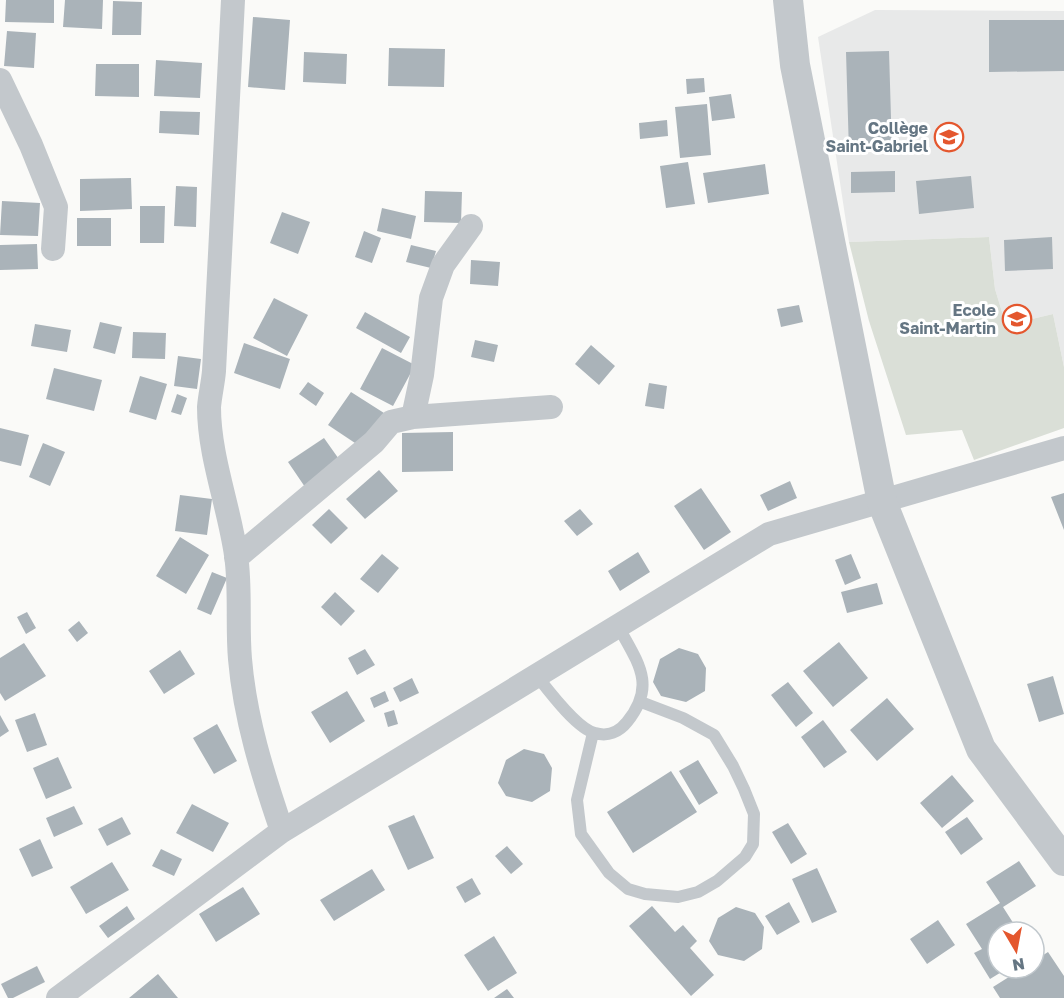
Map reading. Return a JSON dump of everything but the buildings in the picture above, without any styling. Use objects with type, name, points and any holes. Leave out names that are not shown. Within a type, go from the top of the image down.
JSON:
[{"type":"street","points":[[233,0],[214,371],[209,406],[213,443],[237,558],[240,659],[248,719],[260,765],[282,831]]},
{"type":"street","points":[[788,0],[795,65],[882,502],[981,749],[1064,861]]},
{"type":"street","points":[[0,80],[31,145],[56,207],[53,249]]},
{"type":"street","points":[[413,417],[422,375],[431,298],[443,265],[471,226]]},
{"type":"street","points":[[237,558],[374,442],[392,422],[413,417],[551,407]]},
{"type":"street","points":[[58,998],[282,831],[769,534],[1064,448]]},
{"type":"lane","points":[[537,676],[556,701],[593,733],[609,734],[620,730],[641,702],[643,690],[640,671],[618,626]]},
{"type":"lane","points":[[593,733],[577,800],[581,834],[609,873],[628,889],[645,894],[678,897],[698,892],[717,880],[745,857],[753,844],[754,814],[744,789],[714,735],[683,718],[641,702]]},
{"type":"shaded area","name":"Collège Saint-Gabriel","points":[[875,10],[1064,11],[1064,367],[1053,314],[1006,325],[995,289],[989,237],[849,242],[818,37]]},
{"type":"shaded area","points":[[989,237],[995,289],[1006,325],[1053,314],[1064,367],[1064,428],[974,460],[962,430],[906,435],[869,321],[849,242]]},
{"type":"place","name":"Collège Saint-Gabriel","points":[[949,137]]},
{"type":"place","name":"Ecole Saint-Martin","points":[[1017,319]]}]
